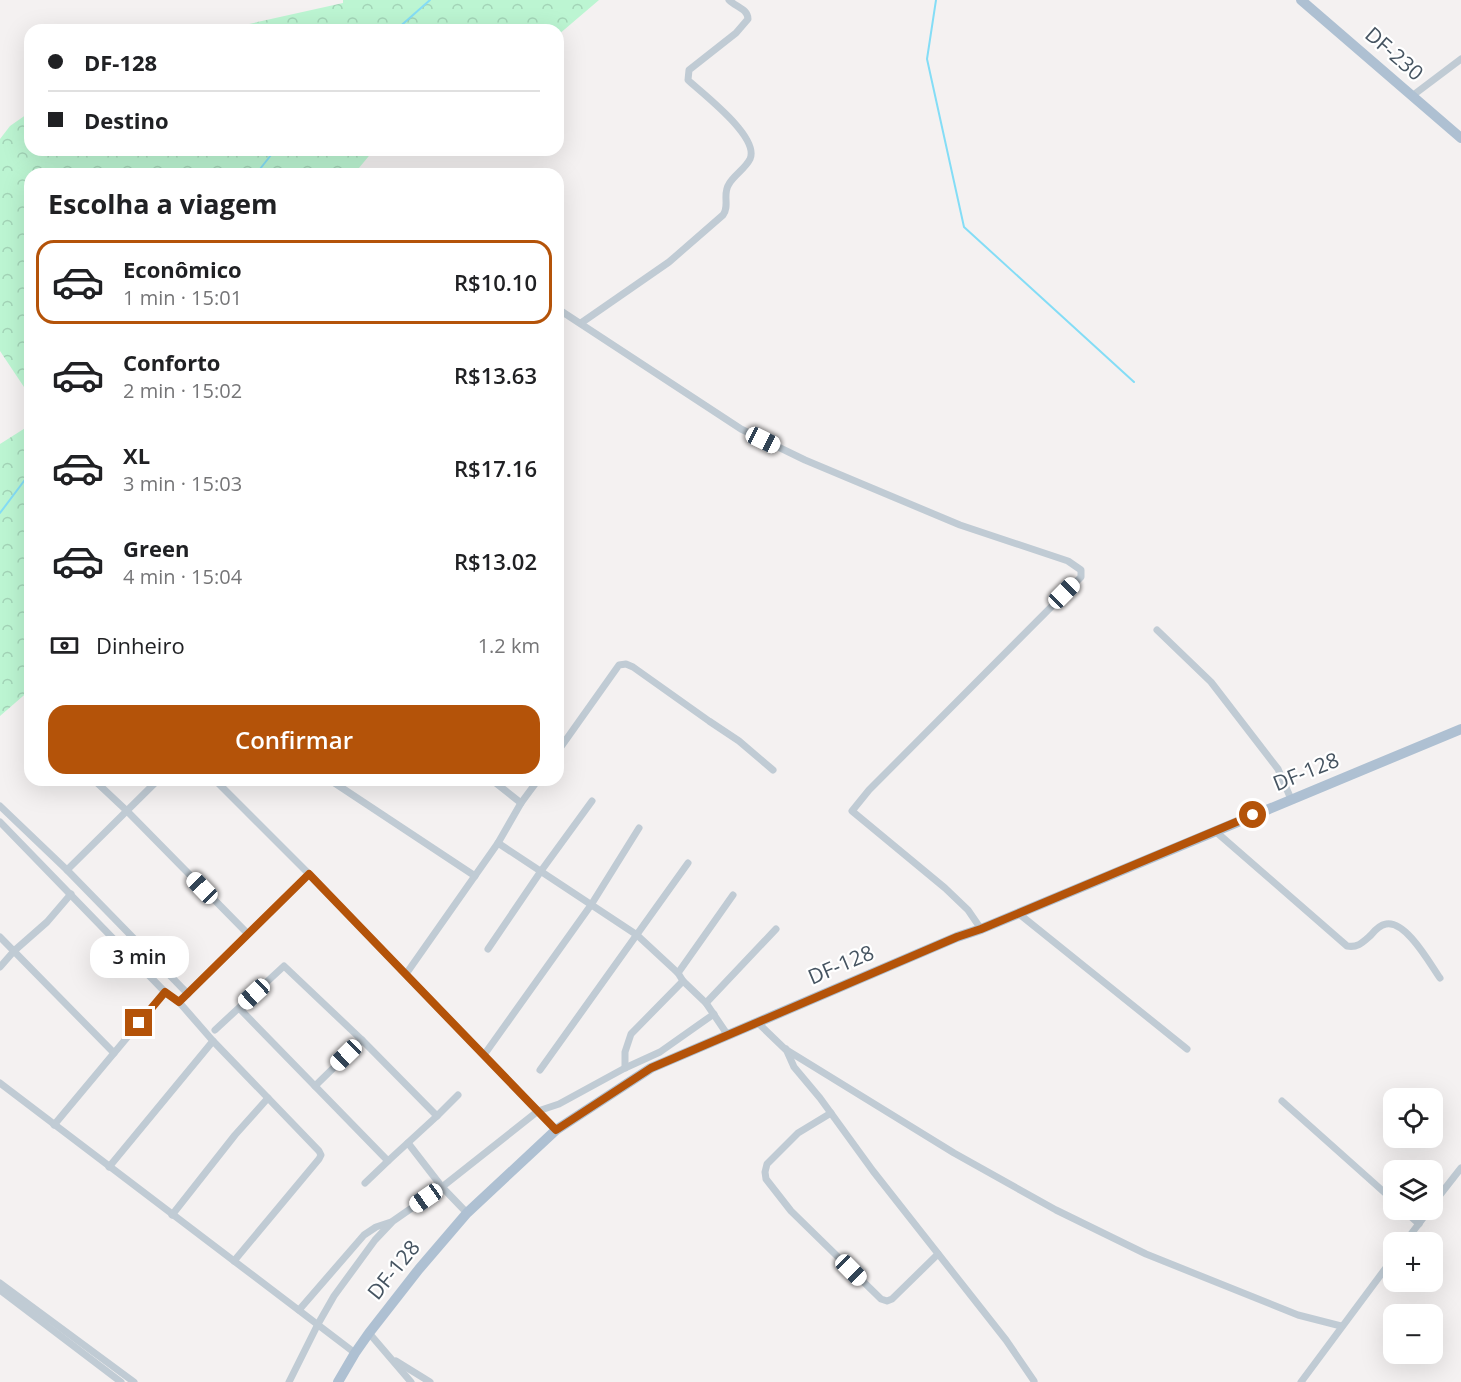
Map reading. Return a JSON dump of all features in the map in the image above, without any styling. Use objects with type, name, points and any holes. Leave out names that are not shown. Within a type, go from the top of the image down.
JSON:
[{"type":"main road","name":"DF-230","points":[[1301,0],[1461,138]]},
{"type":"main road","name":"DF-128","points":[[338,1382],[369,1333],[467,1213],[556,1130],[651,1068],[957,937],[1461,729]]},
{"type":"street","points":[[581,323],[669,262],[723,215],[726,211],[726,190],[729,183],[750,159],[751,151],[748,141],[738,125],[688,80],[687,76],[689,70],[736,33],[748,19],[746,11],[729,0]]},
{"type":"street","points":[[1412,96],[1461,59]]},
{"type":"street","points":[[564,313],[741,429],[827,470],[960,525],[1068,561],[1081,570],[1081,577],[869,790],[852,811],[945,888],[968,910],[981,929]]},
{"type":"street","points":[[1156,630],[1210,682],[1278,769],[1291,799]]},
{"type":"street","points":[[564,743],[619,665],[626,664],[739,741],[773,770]]},
{"type":"street","points":[[100,786],[248,934]]},
{"type":"street","points":[[67,870],[152,786]]},
{"type":"street","points":[[221,786],[556,1130]]},
{"type":"street","points":[[339,786],[475,876]]},
{"type":"street","points":[[500,786],[521,803]]},
{"type":"street","points":[[406,974],[498,843],[534,786]]},
{"type":"street","points":[[488,949],[592,801]]},
{"type":"street","points":[[0,806],[67,870],[188,994]]},
{"type":"street","points":[[0,822],[165,992],[179,1002],[213,1041],[319,1151],[321,1155],[319,1159],[234,1261]]},
{"type":"street","points":[[484,1055],[591,905],[639,828]]},
{"type":"street","points":[[1215,831],[1347,946],[1359,945],[1382,924],[1398,925],[1413,940],[1440,978]]},
{"type":"street","points":[[498,843],[637,935],[706,1003],[727,1034]]},
{"type":"street","points":[[540,1070],[687,863]]},
{"type":"street","points":[[179,1002],[309,874]]},
{"type":"street","points":[[0,967],[14,951],[47,922],[71,894]]},
{"type":"street","points":[[678,973],[733,895]]},
{"type":"street","points":[[1018,913],[1186,1049]]},
{"type":"street","points":[[706,1003],[776,929]]},
{"type":"street","points":[[0,937],[114,1053]]},
{"type":"street","points":[[215,1030],[284,966],[437,1116]]},
{"type":"street","points":[[625,1068],[625,1052],[631,1034],[683,981]]},
{"type":"street","points":[[54,1125],[165,992]]},
{"type":"street","points":[[239,1008],[388,1161]]},
{"type":"street","points":[[290,1382],[334,1296],[375,1240],[393,1221],[538,1111],[560,1104],[625,1068],[660,1052],[714,1014]]},
{"type":"street","points":[[758,1022],[785,1049],[954,1153],[1056,1210],[1146,1254],[1298,1315],[1341,1326]]},
{"type":"street","points":[[315,1086],[362,1040]]},
{"type":"street","points":[[110,1167],[213,1041]]},
{"type":"street","points":[[785,1049],[794,1067],[1006,1340],[1034,1381]]},
{"type":"street","points":[[0,1083],[355,1353]]},
{"type":"street","points":[[365,1183],[458,1095]]},
{"type":"street","points":[[172,1215],[235,1135],[268,1098]]},
{"type":"street","points":[[1282,1101],[1383,1191]]},
{"type":"street","points":[[831,1113],[798,1133],[767,1164],[766,1179],[792,1210],[881,1299],[887,1301],[892,1299],[938,1254]]},
{"type":"street","points":[[408,1143],[467,1213]]},
{"type":"street","points":[[1443,1191],[1461,1168]]},
{"type":"street","points":[[1414,1220],[1419,1224]]},
{"type":"street","points":[[1413,1232],[1422,1220]]},
{"type":"street","points":[[299,1310],[364,1235],[376,1227],[393,1221]]},
{"type":"street","points":[[1301,1382],[1383,1271]]},
{"type":"street","points":[[0,1283],[134,1382]]},
{"type":"street","points":[[0,1290],[122,1382]]},
{"type":"street","points":[[369,1333],[411,1382]]},
{"type":"street","points":[[390,1357],[430,1382]]},
{"type":"green space","points":[[343,0],[599,0],[564,30],[564,24],[249,24],[343,3]]},
{"type":"green space","points":[[24,116],[24,156],[369,156],[359,168],[24,168],[24,387],[0,351],[0,139],[10,126]]},
{"type":"green space","points":[[24,429],[24,695],[0,716],[0,444]]},
{"type":"waterway","points":[[403,24],[430,0]]},
{"type":"waterway","points":[[936,0],[927,59],[964,227],[1134,382]]},
{"type":"waterway","points":[[261,168],[270,156]]},
{"type":"waterway","points":[[0,513],[24,481]]},
{"type":"route","points":[[139,1023],[165,992],[179,1002],[309,874],[556,1130],[651,1068],[957,937],[1253,815]]}]
